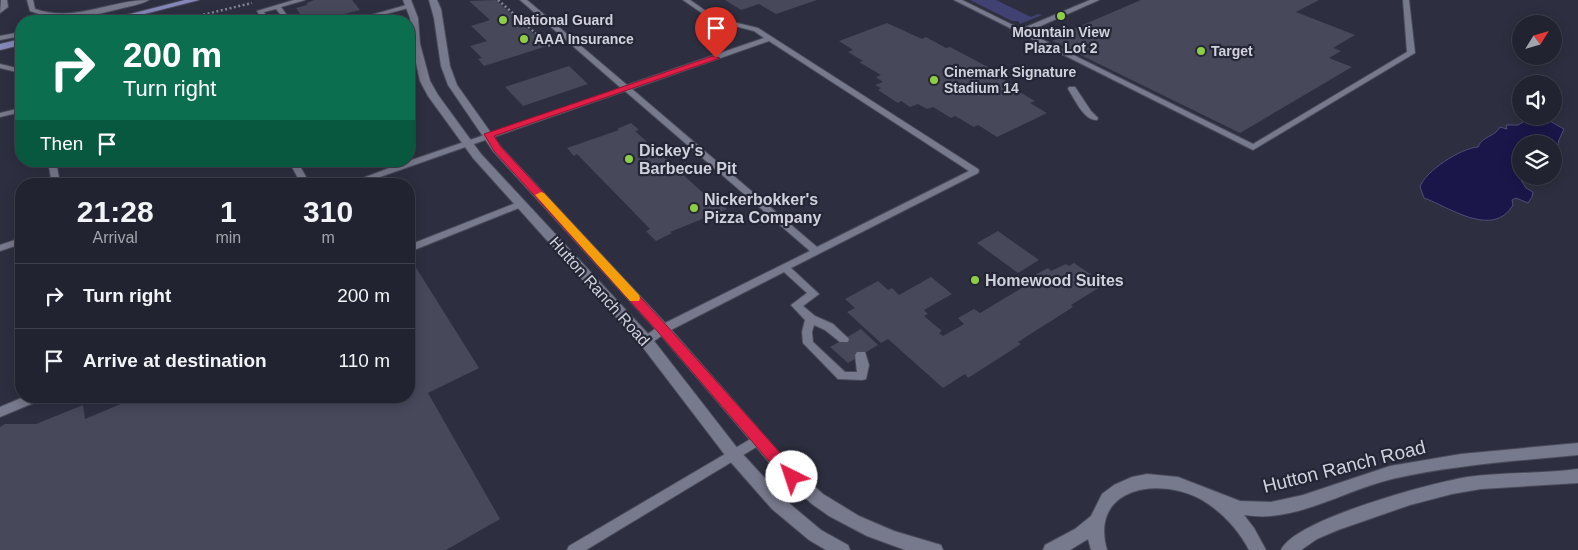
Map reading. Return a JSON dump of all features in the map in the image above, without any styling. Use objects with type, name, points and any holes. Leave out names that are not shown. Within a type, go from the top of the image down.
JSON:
[{"type":"main road","points":[[132,15],[195,0]]},
{"type":"main road","name":"Hutton Ranch Road","points":[[433,0],[438,14],[443,57],[452,87],[469,111],[489,134],[498,149],[662,329],[800,485],[842,516],[878,533],[918,547],[935,550]]},
{"type":"main road","name":"Hutton Ranch Road","points":[[415,24],[420,67],[425,81],[433,96],[467,143],[646,341],[733,454],[778,504],[815,535],[842,550]]},
{"type":"main road","points":[[0,47],[15,43]]},
{"type":"main road","name":"Hutton Ranch Road","points":[[1212,498],[1240,508],[1271,508],[1304,502],[1390,473],[1426,466],[1461,460],[1578,449]]},
{"type":"main road","points":[[1289,550],[1297,541],[1318,530],[1400,500],[1431,492],[1468,484],[1578,476]]},
{"type":"main road","points":[[1051,550],[1080,536],[1096,521],[1104,503],[1118,490],[1136,482],[1159,481],[1184,485],[1212,498],[1231,512],[1250,534],[1258,550]]},
{"type":"main road","points":[[1096,521],[1099,550]]},
{"type":"lane","points":[[0,11],[5,7],[4,0]]},
{"type":"lane","points":[[30,0],[32,10],[46,15]]},
{"type":"lane","points":[[61,15],[86,13],[146,0]]},
{"type":"lane","points":[[262,15],[260,11],[302,0]]},
{"type":"lane","points":[[523,0],[816,251]]},
{"type":"lane","points":[[646,341],[662,329],[975,171],[770,38],[756,30],[714,19],[686,0]]},
{"type":"lane","points":[[957,0],[1253,147],[1411,53],[1406,0]]},
{"type":"lane","points":[[1022,32],[1096,0]]},
{"type":"lane","points":[[372,15],[409,3]]},
{"type":"lane","points":[[277,6],[284,15]]},
{"type":"lane","points":[[0,38],[15,35]]},
{"type":"lane","points":[[415,161],[489,134],[627,89],[770,38]]},
{"type":"lane","points":[[0,66],[15,70]]},
{"type":"lane","points":[[1072,89],[1088,113],[1094,118]]},
{"type":"lane","points":[[0,116],[15,112]]},
{"type":"lane","points":[[296,167],[303,178]]},
{"type":"lane","points":[[368,178],[399,167]]},
{"type":"lane","points":[[415,247],[521,204]]},
{"type":"lane","points":[[0,248],[15,243]]},
{"type":"lane","points":[[784,267],[814,294],[796,305],[811,319],[829,327],[844,339]]},
{"type":"lane","points":[[811,319],[807,332],[808,343],[842,376],[862,376],[863,365],[861,355]]},
{"type":"lane","points":[[0,412],[22,403]]},
{"type":"lane","points":[[574,550],[759,439]]},
{"type":"path","points":[[498,0],[550,46]]},
{"type":"path","points":[[201,15],[254,2]]},
{"type":"shaded area","points":[[970,0],[996,0],[1031,17],[1038,14],[1042,15],[1020,24],[1018,21],[1012,21]]},
{"type":"shaded area","points":[[1506,125],[1557,125],[1564,129],[1561,135],[1512,135],[1512,185],[1524,185],[1533,192],[1528,203],[1516,198],[1512,200],[1513,205],[1504,215],[1494,220],[1483,220],[1470,218],[1424,198],[1420,187],[1423,181],[1444,161],[1462,151],[1478,147],[1482,141],[1495,133],[1500,127],[1507,129]]},
{"type":"building","points":[[314,0],[352,0],[360,10],[340,15],[296,15],[300,14],[296,8],[307,5],[307,3]]},
{"type":"building","points":[[496,0],[547,46],[484,66],[478,59],[482,58],[470,46],[487,41],[471,26],[490,20],[469,1]]},
{"type":"building","points":[[725,0],[817,0],[776,14],[759,4],[741,10]]},
{"type":"building","points":[[1141,0],[1319,0],[1296,12],[1355,35],[1333,48],[1341,51],[1329,58],[1352,67],[1240,133],[1052,41],[1067,35],[1064,33]]},
{"type":"building","points":[[887,23],[922,39],[926,37],[946,48],[950,47],[1001,74],[997,76],[1019,88],[1016,90],[1035,101],[1030,103],[1047,113],[997,137],[978,125],[974,127],[955,116],[951,118],[933,107],[927,109],[918,104],[910,107],[901,101],[898,103],[878,90],[881,88],[875,85],[883,82],[876,77],[881,75],[859,62],[863,61],[848,52],[853,50],[839,41]]},
{"type":"building","points":[[569,66],[588,84],[523,106],[505,87]]},
{"type":"building","points":[[631,123],[639,130],[635,131],[713,202],[717,200],[727,209],[670,232],[672,233],[656,241],[646,231],[650,229],[577,154],[574,156],[567,148],[619,130],[617,129]]},
{"type":"building","points":[[998,231],[1039,260],[1018,273],[977,243]]},
{"type":"building","points":[[1074,263],[1105,284],[1018,342],[1021,344],[968,378],[965,374],[943,388],[888,339],[881,343],[847,312],[855,308],[845,299],[878,281],[888,290],[892,288],[899,295],[931,277],[952,294],[924,310],[928,314],[924,316],[942,331],[939,333],[943,336],[964,324],[958,318],[974,309],[980,313],[1035,280],[1031,277],[1048,268],[1051,271],[1066,264],[1069,266]]},
{"type":"building","points":[[415,266],[479,368],[428,393],[500,519],[446,550],[0,550],[0,427],[5,424],[36,424],[83,405],[85,419],[123,403],[415,403]]},
{"type":"building","points":[[861,329],[878,345],[848,363],[830,347]]},
{"type":"slow traffic","points":[[541,195],[635,298]]},
{"type":"place","name":"Mountain View Plaza Lot 2","points":[[1061,16]]},
{"type":"place","name":"National Guard","points":[[503,20]]},
{"type":"place","name":"AAA Insurance","points":[[524,39]]},
{"type":"place","name":"Target","points":[[1201,51]]},
{"type":"place","name":"Cinemark Signature Stadium 14","points":[[934,80]]},
{"type":"place","name":"Dickey's Barbecue Pit","points":[[629,159]]},
{"type":"place","name":"Nickerbokker's Pizza Company","points":[[694,208]]},
{"type":"place","name":"Homewood Suites","points":[[975,280]]},
{"type":"route","points":[[716,58],[489,134],[498,149],[662,329],[792,477]]}]
